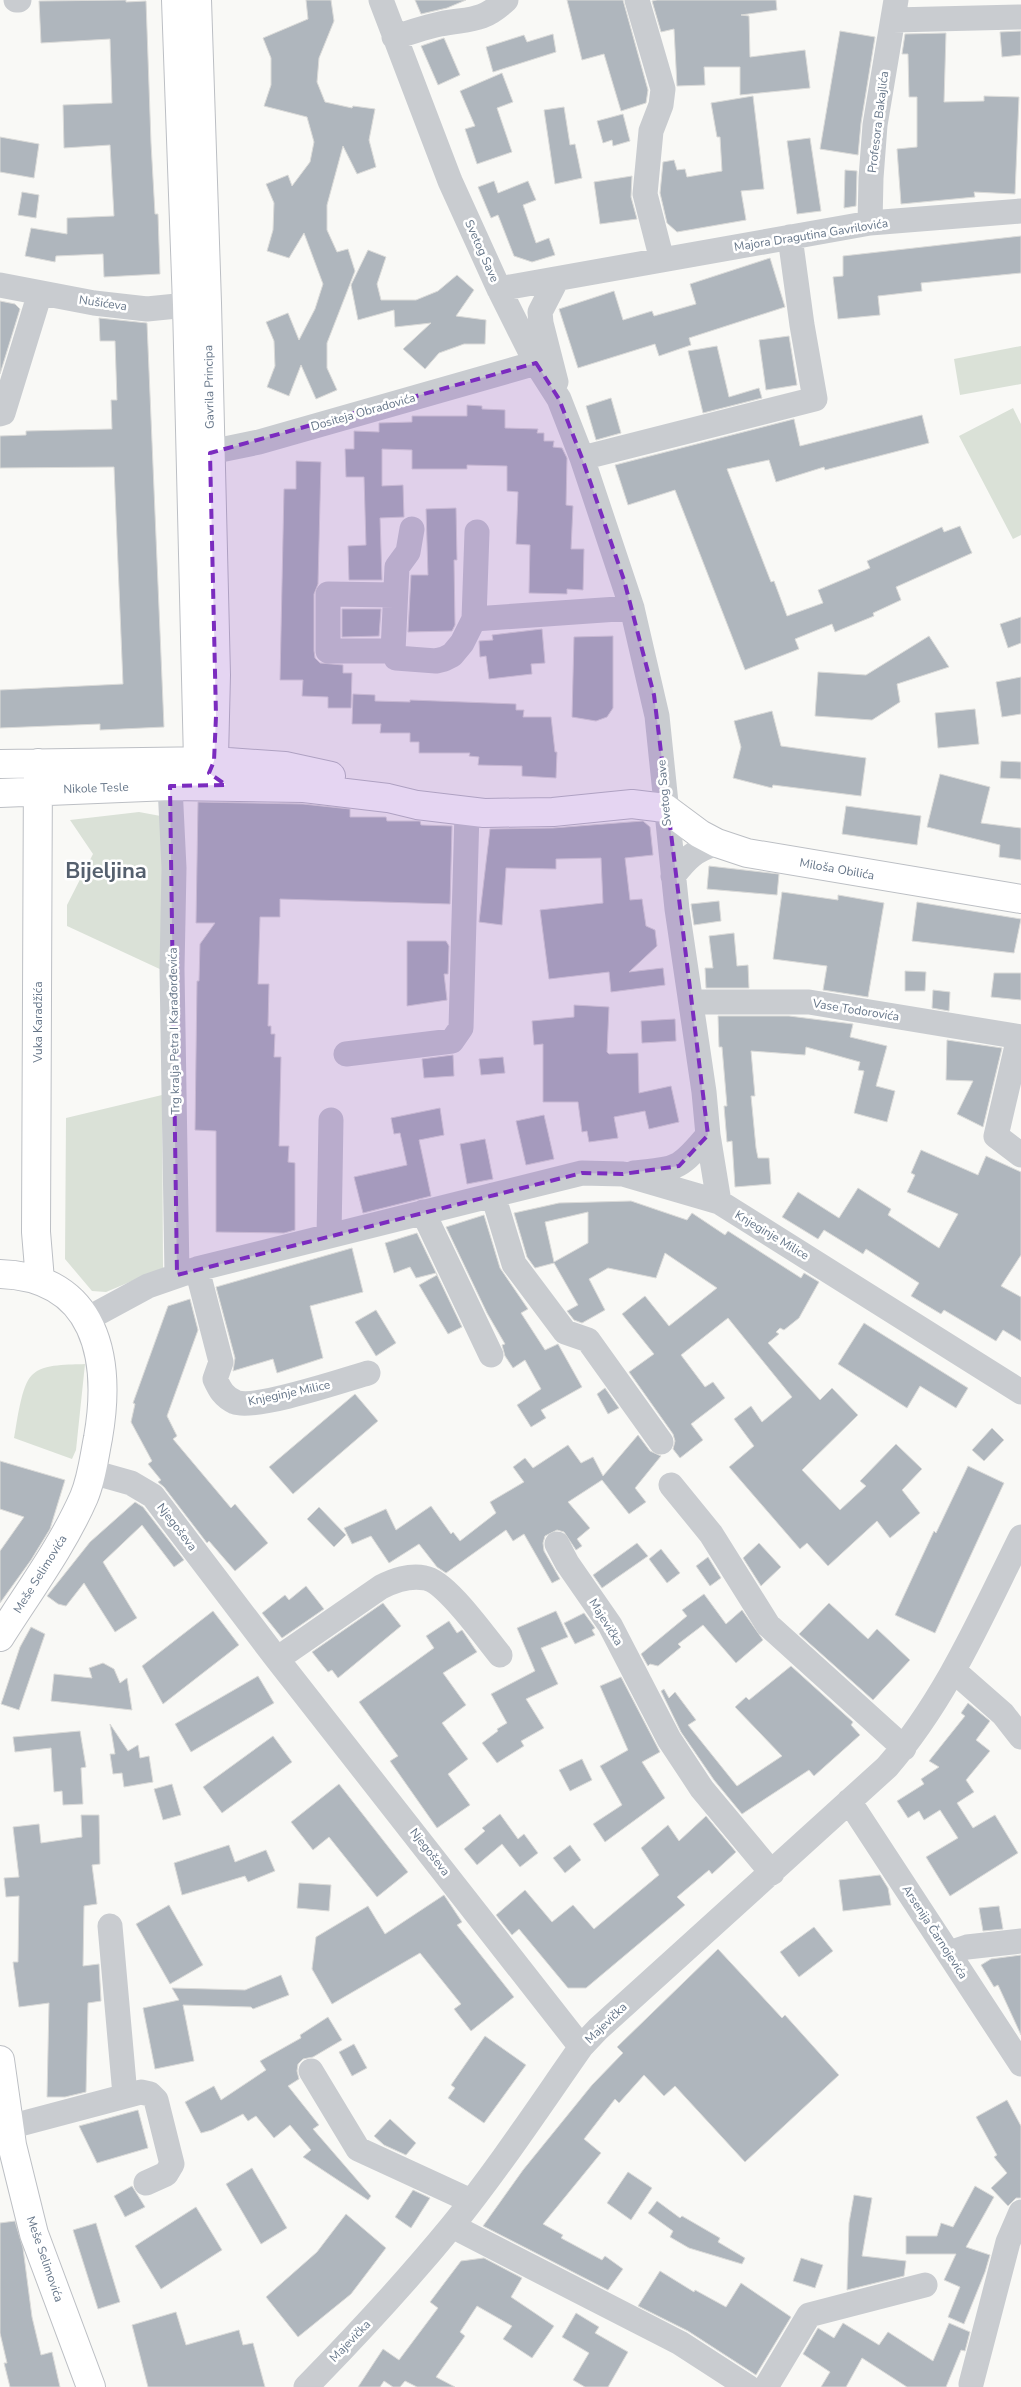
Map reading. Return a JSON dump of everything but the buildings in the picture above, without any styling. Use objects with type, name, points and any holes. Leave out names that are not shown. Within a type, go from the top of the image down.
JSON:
[{"type":"main road","name":"Gavrila Principa","points":[[176,0],[177,38],[197,304]]},
{"type":"main road","name":"Gavrila Principa","points":[[197,0],[197,304],[206,716],[202,776]]},
{"type":"main road","points":[[154,761],[178,746],[206,716],[242,746],[285,766],[350,780],[388,798]]},
{"type":"main road","name":"Nikole Tesle","points":[[0,764],[154,761],[202,776]]},
{"type":"main road","name":"Vuka Karadžića","points":[[38,763],[36,1232],[40,1280]]},
{"type":"main road","points":[[202,776],[285,766]]},
{"type":"main road","points":[[202,776],[388,798],[417,805],[467,812],[553,812],[632,804],[665,808]]},
{"type":"main road","name":"Nikole Tesle","points":[[0,793],[202,776]]},
{"type":"main road","name":"Miloša Obilića","points":[[665,808],[700,834],[717,843],[765,857],[1021,899]]},
{"type":"main road","name":"Meše Selimovića","points":[[0,1274],[20,1275],[40,1280],[56,1288],[71,1299],[88,1319],[100,1353],[102,1378],[102,1408],[92,1472],[84,1496],[59,1546],[43,1567],[0,1637]]},
{"type":"main road","name":"Meše Selimovića","points":[[0,2060],[9,2127],[34,2234],[91,2387]]},
{"type":"street","name":"Svetog Save","points":[[381,0],[450,181],[499,290],[536,363],[560,399],[582,458],[632,608],[654,695],[673,876],[705,1101],[708,1135],[719,1202]]},
{"type":"street","points":[[394,37],[440,24],[483,17],[493,12],[506,0]]},
{"type":"street","points":[[637,0],[662,88],[661,105],[651,131],[645,194],[662,260]]},
{"type":"street","name":"Profesora Bakajlića","points":[[870,223],[870,178],[875,125],[894,10],[1021,16]]},
{"type":"street","name":"Majora Dragutina Gavrilovića","points":[[499,290],[870,223],[1021,211]]},
{"type":"street","points":[[582,458],[815,400],[790,238]]},
{"type":"street","points":[[557,279],[540,312],[560,399]]},
{"type":"street","name":"Nušićeva","points":[[0,285],[147,309],[197,304]]},
{"type":"street","points":[[2,414],[40,293]]},
{"type":"street","name":"Dositeja Obradovića","points":[[200,455],[259,442],[536,363]]},
{"type":"street","points":[[412,529],[408,552],[397,567],[393,651],[396,658],[436,662],[452,655],[462,643],[474,619],[477,532]]},
{"type":"street","points":[[393,651],[328,651],[328,594],[395,595]]},
{"type":"street","points":[[474,619],[632,608]]},
{"type":"street","name":"Trg kralja Petra I Karađorđevića","points":[[187,1272],[172,969],[174,868],[202,776]]},
{"type":"street","points":[[346,1054],[452,1041],[461,1028],[467,812]]},
{"type":"street","points":[[673,876],[687,858],[699,849],[717,843]]},
{"type":"street","name":"Vase Todorovića","points":[[691,1002],[810,1002],[1020,1037],[996,1136],[1021,1155]]},
{"type":"street","points":[[329,1236],[332,1120]]},
{"type":"street","points":[[623,1174],[679,1166],[689,1158],[708,1135]]},
{"type":"street","name":"Knjeginje Milice","points":[[88,1319],[148,1286],[187,1272],[582,1173],[623,1174],[719,1202],[1021,1392]]},
{"type":"street","points":[[493,1195],[514,1264],[565,1332],[588,1340],[661,1442]]},
{"type":"street","points":[[423,1212],[492,1355]]},
{"type":"street","name":"Knjeginje Milice","points":[[187,1272],[221,1362],[215,1379],[222,1394],[237,1403],[256,1402],[313,1390],[368,1373]]},
{"type":"street","name":"Njegoševa","points":[[92,1472],[131,1483],[153,1496],[277,1659],[581,2047]]},
{"type":"street","points":[[671,1485],[711,1534],[768,1625],[904,1748]]},
{"type":"street","name":"Majevička","points":[[308,2386],[376,2315],[452,2226],[581,2047],[598,2029],[887,1767],[904,1748],[954,1672],[1021,1538]]},
{"type":"street","name":"Majevička","points":[[557,1544],[567,1563],[610,1625],[669,1739],[702,1789],[772,1873]]},
{"type":"street","points":[[277,1659],[381,1587],[400,1579],[411,1577],[427,1578],[444,1588],[500,1655]]},
{"type":"street","points":[[954,1672],[1003,1714],[1021,1737]]},
{"type":"street","name":"Arsenija Čarnojevića","points":[[850,1801],[1021,2064]]},
{"type":"street","points":[[110,1926],[125,2095]]},
{"type":"street","points":[[949,1953],[968,1947],[1021,1941]]},
{"type":"street","points":[[311,2071],[358,2149],[471,2201]]},
{"type":"street","points":[[9,2127],[125,2095],[141,2092],[150,2094],[156,2100],[172,2164],[166,2174],[146,2184]]},
{"type":"street","points":[[971,2384],[1008,2242],[1021,2212]]},
{"type":"street","points":[[452,2226],[680,2343],[748,2387]]},
{"type":"street","points":[[766,2387],[809,2315],[925,2285]]},
{"type":"highlighted area","points":[[536,363],[559,399],[582,458],[624,580],[654,695],[708,1135],[679,1166],[623,1174],[582,1173],[177,1275],[170,786],[226,785],[209,773],[214,761],[216,716],[210,453]]},
{"type":"shaded area","points":[[1021,346],[1021,384],[960,395],[954,359]]},
{"type":"shaded area","points":[[1013,408],[1021,424],[1021,535],[1013,539],[959,436]]},
{"type":"shaded area","points":[[139,812],[166,817],[164,971],[67,926],[67,905],[93,854],[70,820]]},
{"type":"shaded area","points":[[162,1095],[163,1268],[106,1292],[92,1291],[65,1259],[66,1118]]},
{"type":"shaded area","points":[[85,1364],[76,1450],[72,1459],[14,1438],[22,1395],[32,1375],[43,1368]]},
{"type":"district","name":"Bijeljina","points":[[106,871]]}]
